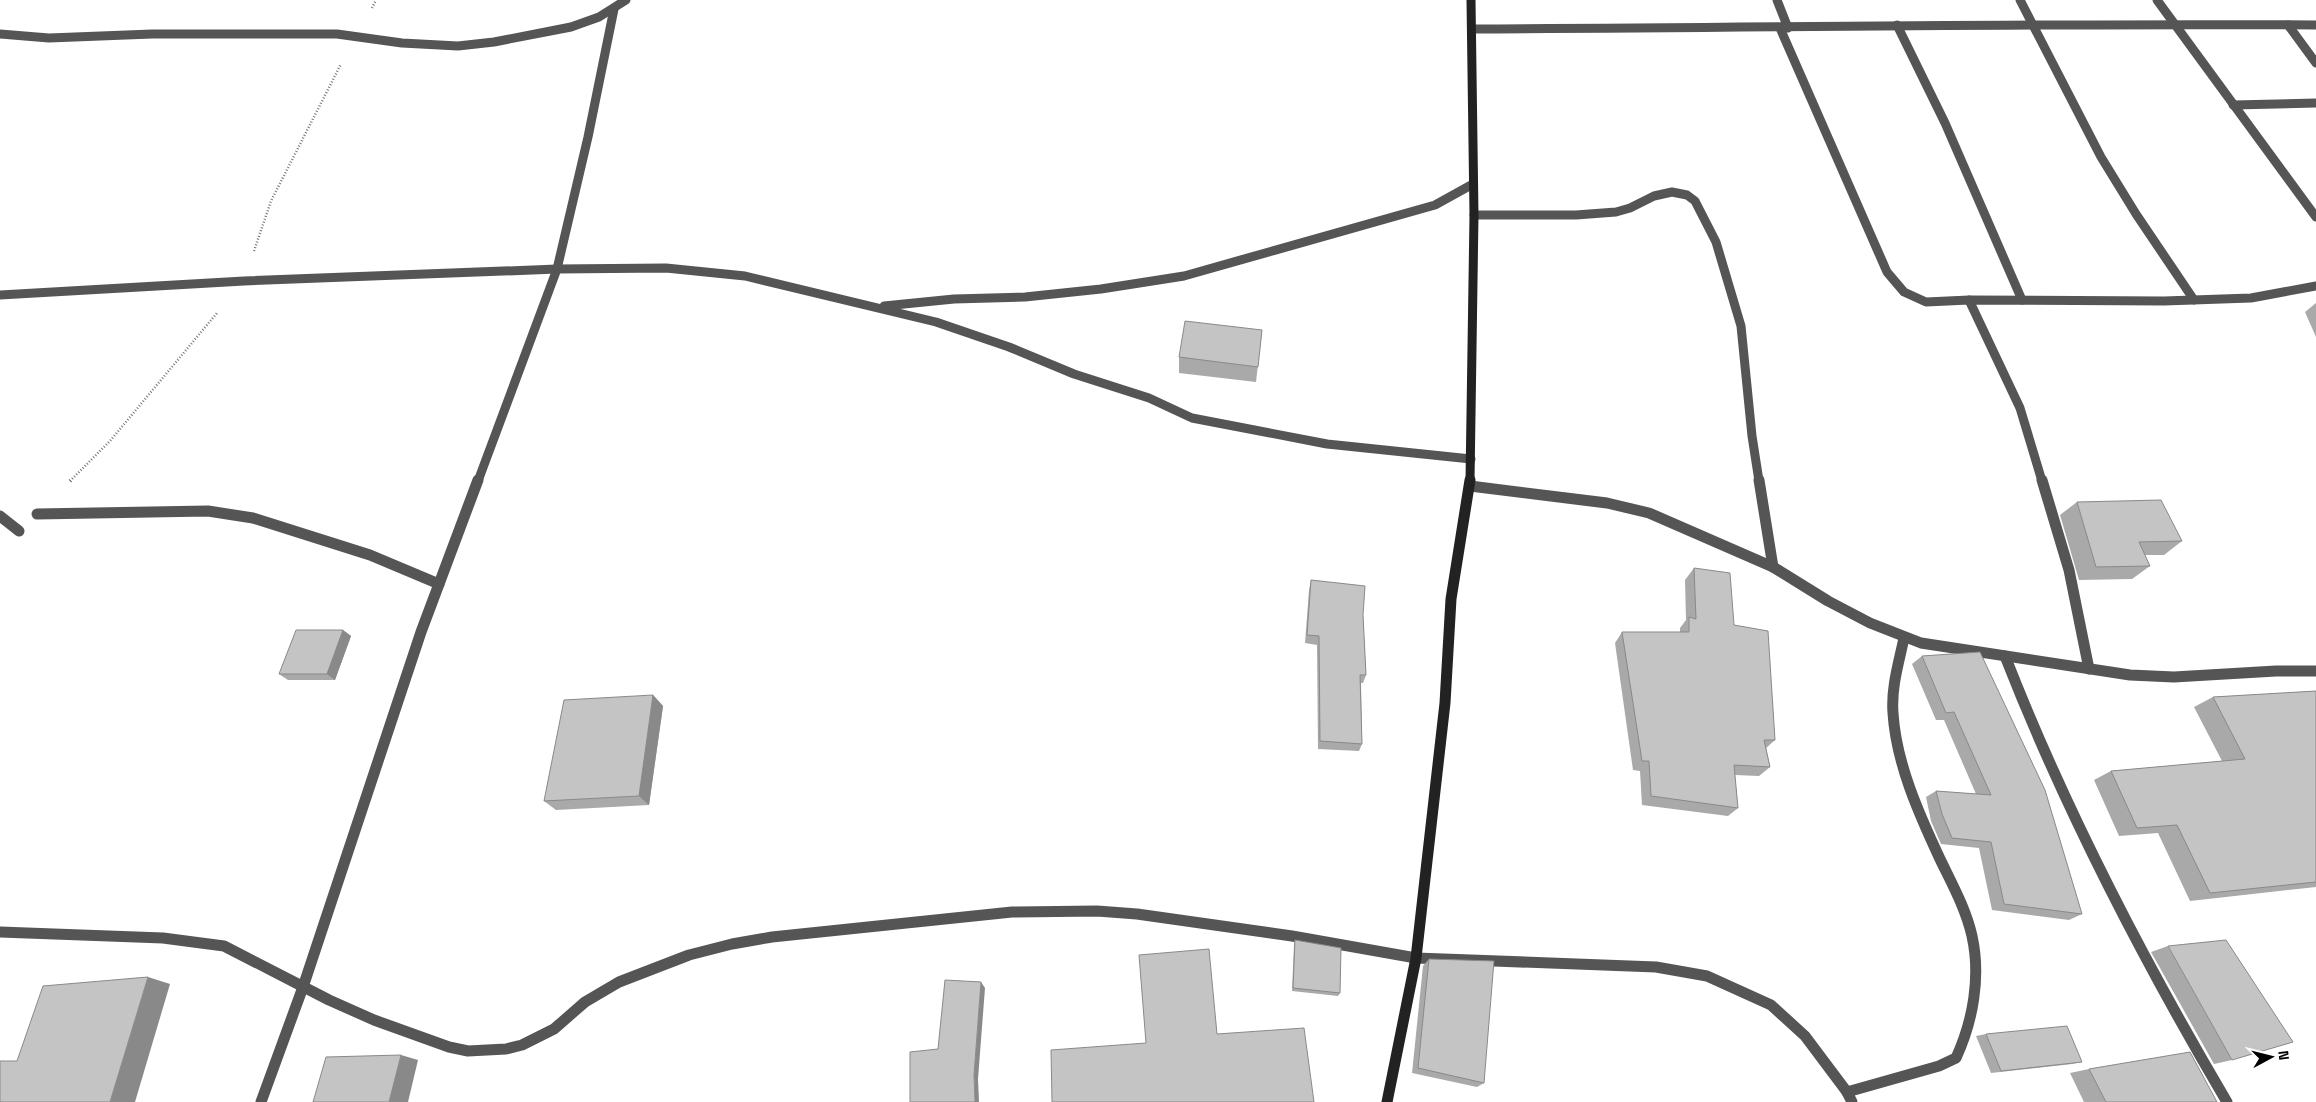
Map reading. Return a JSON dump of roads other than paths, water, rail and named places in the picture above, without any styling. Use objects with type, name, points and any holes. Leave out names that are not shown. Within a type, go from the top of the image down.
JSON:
[{"type":"street","points":[[0,34],[49,38],[175,33],[337,34],[441,46],[475,45],[571,27],[614,9],[626,0]]},
{"type":"street","points":[[1387,1102],[1416,958],[1445,703],[1451,599],[1470,486],[1474,214],[1471,0]]},
{"type":"street","points":[[1777,0],[1790,46],[1845,178],[1892,281],[1910,297],[1921,302],[1969,300],[2194,300],[2251,298],[2316,286]]},
{"type":"street","points":[[2020,0],[2101,157],[2136,214],[2194,300]]},
{"type":"street","points":[[2157,0],[2316,217]]},
{"type":"street","points":[[261,1102],[303,987],[421,632],[556,269],[586,146],[614,9]]},
{"type":"street","points":[[1472,28],[1784,28],[2034,24],[2316,26]]},
{"type":"street","points":[[1898,25],[1945,123],[2022,300]]},
{"type":"street","points":[[2288,25],[2316,63]]},
{"type":"street","points":[[2233,105],[2316,103]]},
{"type":"street","points":[[876,307],[1044,295],[1101,289],[1184,276],[1435,204],[1473,184]]},
{"type":"street","points":[[1474,214],[1576,215],[1616,212],[1630,208],[1654,196],[1672,192],[1687,195],[1696,201],[1716,242],[1742,326],[1752,436],[1773,567]]},
{"type":"street","points":[[0,295],[244,281],[556,269],[666,268],[745,276],[936,322],[1009,347],[1074,374],[1149,398],[1192,418],[1327,444],[1471,458]]},
{"type":"street","points":[[1969,300],[2020,408],[2069,570],[2089,669]]},
{"type":"street","points":[[1470,486],[1607,503],[1649,513],[1773,567],[1828,601],[1904,638],[1921,643],[2130,675],[2174,677],[2276,671],[2316,672]]},
{"type":"street","points":[[37,514],[208,511],[253,518],[370,555],[439,584]]},
{"type":"street","points":[[0,516],[19,531]]},
{"type":"street","points":[[0,932],[162,938],[224,946],[303,987],[374,1020],[449,1047],[468,1050],[506,1049],[522,1045],[554,1029],[586,1002],[620,982],[689,955],[732,944],[772,937],[1012,912],[1097,911],[1137,914],[1292,936],[1416,958],[1656,966],[1707,976],[1771,1005],[1805,1036],[1850,1097],[1939,1066],[1956,1058],[1969,1022],[1975,984],[1974,946],[1963,910],[1916,804],[1900,756],[1893,721],[1893,693],[1904,638]]},
{"type":"street","points":[[2005,656],[2032,728],[2078,831],[2188,1037],[2227,1102]]}]
